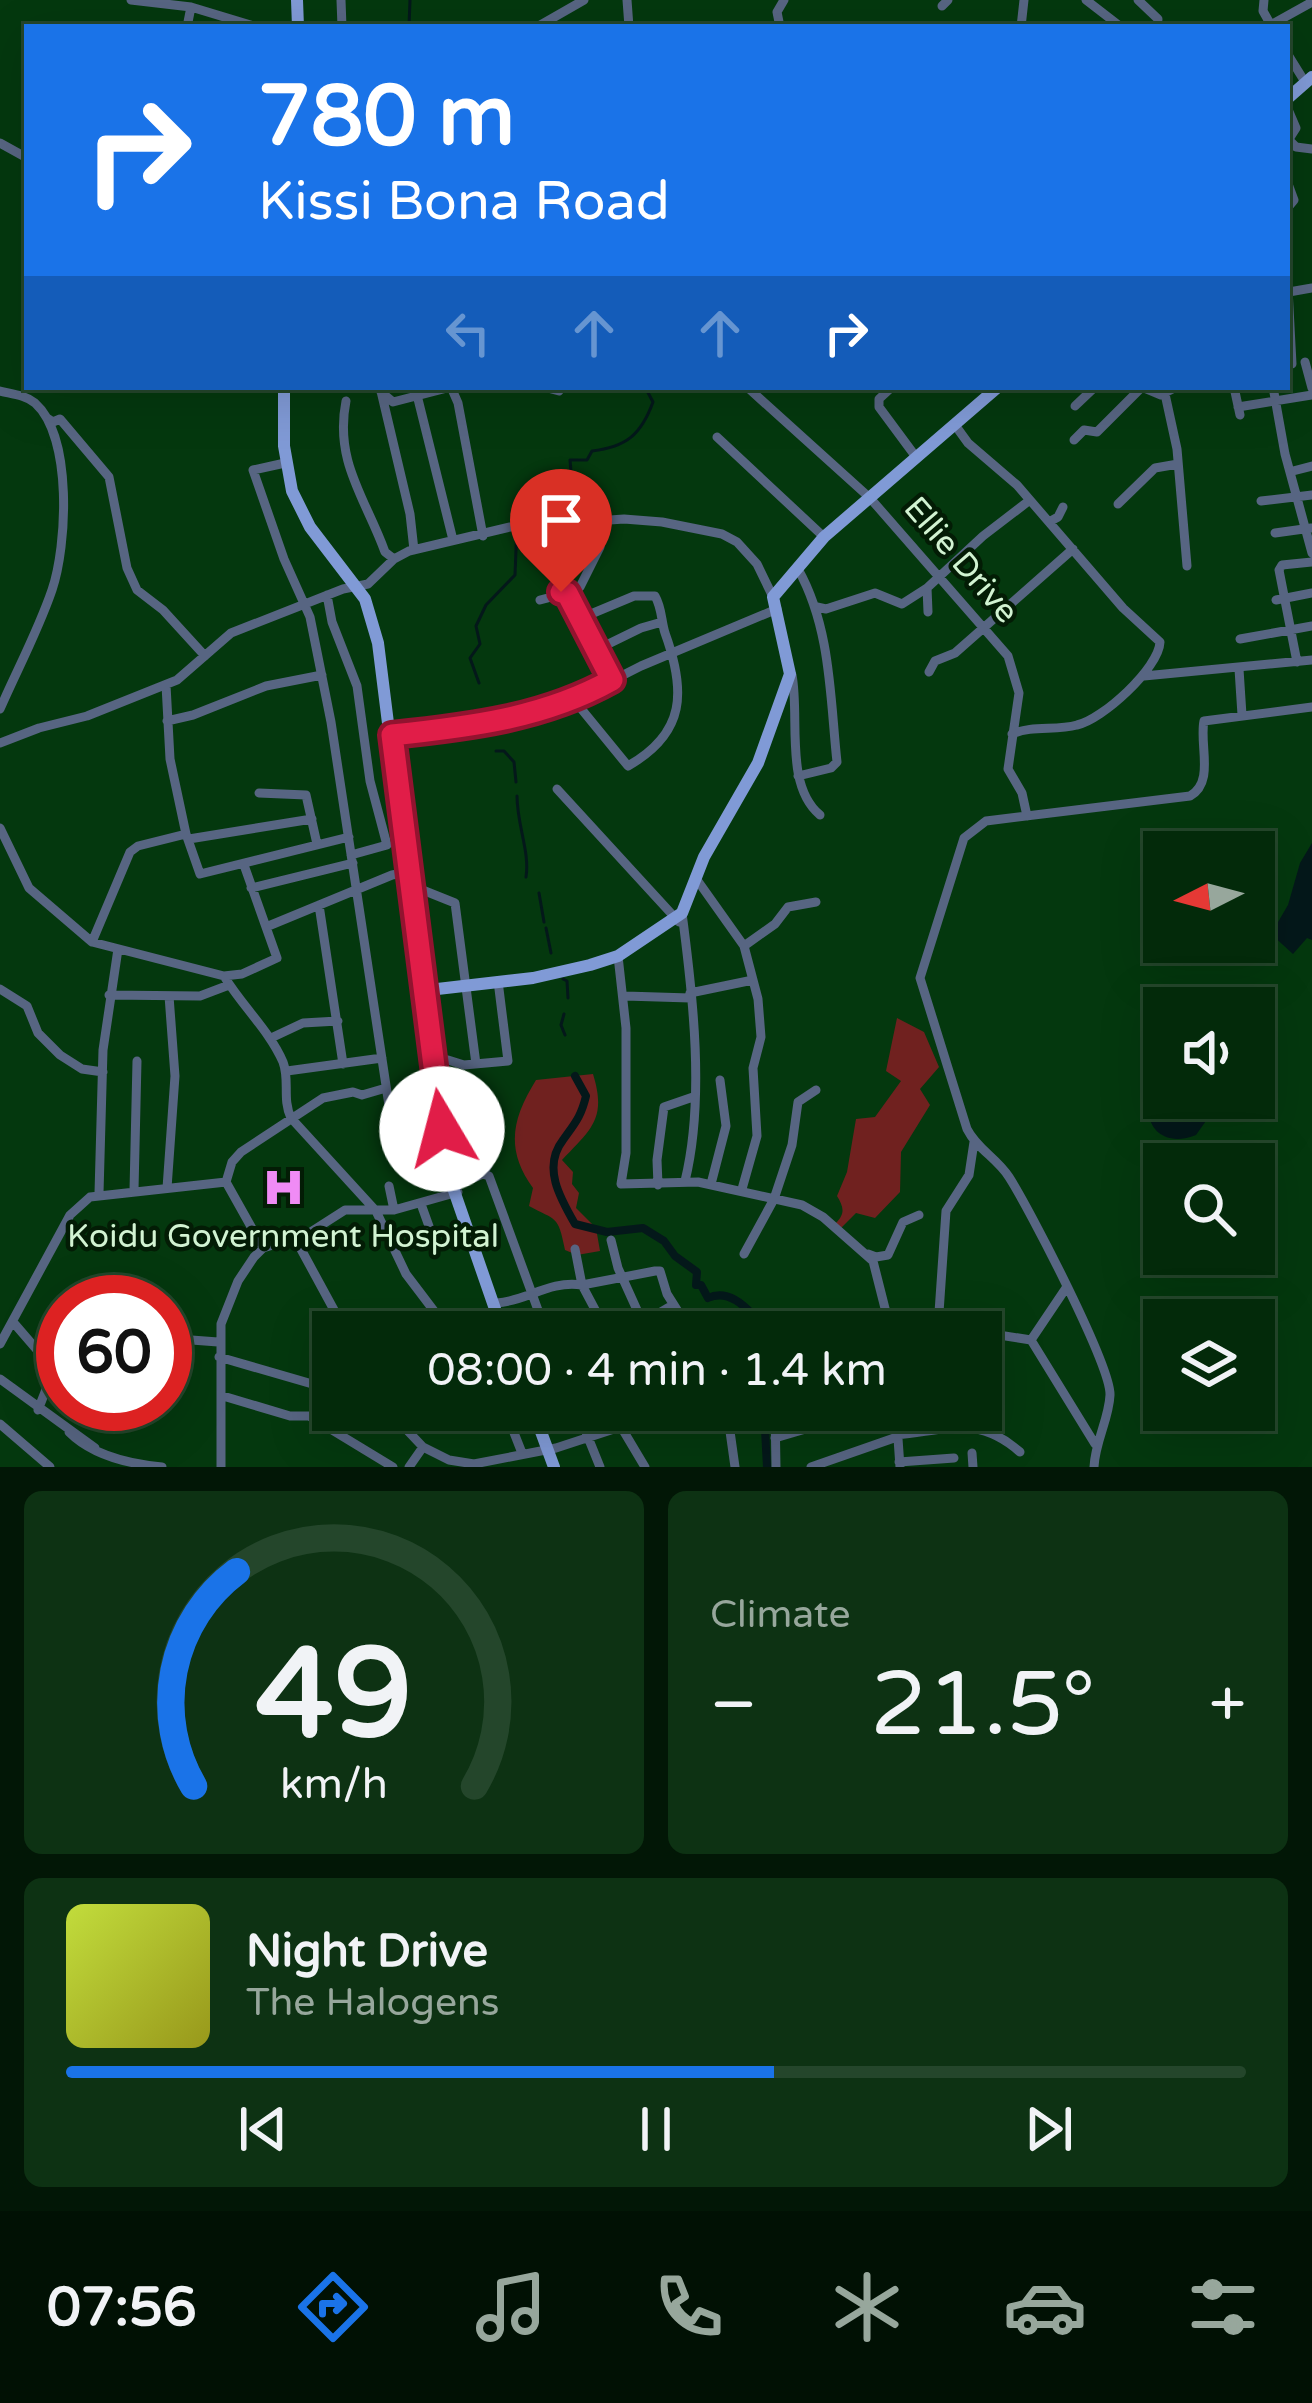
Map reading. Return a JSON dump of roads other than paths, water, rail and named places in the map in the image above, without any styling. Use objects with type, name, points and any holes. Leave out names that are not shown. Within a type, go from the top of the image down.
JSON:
[{"type":"main road","points":[[422,991],[556,974],[618,956],[680,919],[695,878],[758,763],[790,670],[775,603],[824,537],[995,390]]},
{"type":"main road","points":[[287,391],[288,482],[304,518],[356,585],[370,611],[383,664],[397,843],[408,876],[440,1130],[456,1194],[498,1311]]},
{"type":"main road","points":[[428,1040],[436,1096]]},
{"type":"main road","points":[[542,1431],[556,1467]]},
{"type":"street","points":[[131,0],[191,8],[247,24]]},
{"type":"street","points":[[542,24],[584,0]]},
{"type":"street","points":[[1086,0],[1117,24]]},
{"type":"street","points":[[1138,0],[1155,15],[1156,24]]},
{"type":"street","points":[[1274,24],[1312,2]]},
{"type":"street","points":[[188,24],[191,8]]},
{"type":"street","points":[[1235,390],[1239,411],[1312,392],[1308,362],[1290,364]]},
{"type":"street","points":[[380,390],[392,402],[438,390]]},
{"type":"street","points":[[380,390],[415,550]]},
{"type":"street","points":[[452,390],[483,536]]},
{"type":"street","name":"Ellie Drive","points":[[750,390],[870,498],[1008,656],[1019,693],[1009,775],[1022,793],[1027,816]]},
{"type":"street","points":[[889,390],[878,402],[916,457]]},
{"type":"street","points":[[1075,406],[1092,390]]},
{"type":"street","points":[[1074,440],[1084,430],[1096,432],[1139,390]]},
{"type":"street","points":[[1152,390],[1165,394],[1172,390]]},
{"type":"street","points":[[1274,390],[1285,454],[1309,528],[1312,558],[1279,567],[1280,599],[1297,662]]},
{"type":"street","points":[[0,392],[30,399],[47,418],[60,419],[109,477],[127,568],[137,590],[163,610],[205,656]]},
{"type":"street","points":[[1165,394],[1178,464],[1187,566]]},
{"type":"street","points":[[417,395],[453,540]]},
{"type":"street","points":[[346,401],[349,472],[385,552],[394,559]]},
{"type":"street","points":[[0,709],[52,589],[61,549],[60,464],[47,418]]},
{"type":"street","points":[[955,424],[1161,647],[1150,671],[1081,725],[1012,734]]},
{"type":"street","points":[[717,437],[824,537]]},
{"type":"street","points":[[286,463],[253,470],[284,559],[307,605],[394,1124],[402,1129],[440,1130]]},
{"type":"street","points":[[1118,504],[1155,468],[1178,464]]},
{"type":"street","points":[[1293,471],[1312,466]]},
{"type":"street","points":[[1261,501],[1312,495]]},
{"type":"street","points":[[817,608],[874,593],[902,604],[1030,500]]},
{"type":"street","points":[[1049,522],[1063,507]]},
{"type":"street","points":[[0,743],[166,685],[237,629],[368,584],[394,559],[415,550],[516,528],[629,519],[722,534],[750,555],[775,603],[574,700],[505,720],[390,729]]},
{"type":"street","points":[[568,596],[580,587],[600,548],[573,521]]},
{"type":"street","points":[[1275,533],[1309,528]]},
{"type":"street","points":[[919,658],[935,661],[956,653],[1073,550]]},
{"type":"street","points":[[798,569],[817,608],[832,691],[837,762],[798,776]]},
{"type":"street","points":[[927,588],[928,612]]},
{"type":"street","points":[[540,600],[564,592],[568,596],[612,680]]},
{"type":"street","points":[[1280,599],[1312,593]]},
{"type":"street","points":[[574,700],[628,766],[663,742],[672,728],[678,697],[674,652],[658,599],[652,594],[634,596],[579,619]]},
{"type":"street","points":[[251,888],[397,843],[370,781],[357,686],[332,622],[328,596]]},
{"type":"street","points":[[596,650],[662,622]]},
{"type":"street","points":[[1240,638],[1312,626]]},
{"type":"street","points":[[1150,671],[1239,669],[1312,660]]},
{"type":"street","points":[[929,672],[935,661]]},
{"type":"street","points":[[1239,669],[1242,715]]},
{"type":"street","points":[[790,670],[798,776],[806,800],[820,814]]},
{"type":"street","points":[[167,721],[266,686],[322,676]]},
{"type":"street","points":[[166,685],[167,721],[188,837],[200,874],[349,837]]},
{"type":"street","points":[[1094,1467],[1109,1386],[1012,1182],[999,1163],[974,1142],[961,1114],[920,978],[964,838],[986,821],[1197,794],[1204,782],[1204,721],[1312,707]]},
{"type":"street","points":[[557,788],[680,919],[690,995],[694,1097],[692,1156],[685,1181]]},
{"type":"street","points":[[259,794],[303,794],[317,844]]},
{"type":"street","points":[[92,942],[130,852],[188,837],[312,819]]},
{"type":"street","points":[[0,828],[29,888],[92,942],[227,980],[271,1037],[286,1072],[284,1100],[291,1118],[376,1211],[406,1274],[434,1311]]},
{"type":"street","points":[[109,995],[205,995],[277,958],[244,865]]},
{"type":"street","points":[[266,927],[408,876],[455,903],[476,1064]]},
{"type":"street","points":[[695,878],[744,946],[761,1028],[753,1068],[757,1136],[742,1190]]},
{"type":"street","points":[[744,946],[775,924],[788,907],[816,902]]},
{"type":"street","points":[[319,905],[343,1064]]},
{"type":"street","points":[[99,1193],[103,1072],[118,949]]},
{"type":"street","points":[[618,956],[625,996],[624,1185],[685,1181],[802,1205],[876,1258],[892,1252],[903,1222],[919,1215]]},
{"type":"street","points":[[625,996],[690,995],[753,980]]},
{"type":"street","points":[[434,1063],[508,1060],[498,981]]},
{"type":"street","points":[[0,989],[31,1010],[38,1033],[60,1054],[82,1069],[103,1072]]},
{"type":"street","points":[[167,1188],[175,1076],[169,996]]},
{"type":"street","points":[[271,1037],[304,1023],[338,1021]]},
{"type":"street","points":[[286,1072],[382,1058]]},
{"type":"street","points":[[134,1190],[137,1061]]},
{"type":"street","points":[[711,1184],[726,1126],[720,1080]]},
{"type":"street","points":[[262,1248],[226,1182],[235,1158],[323,1098],[386,1088]]},
{"type":"street","points":[[744,1254],[774,1199],[792,1145],[798,1102],[816,1090]]},
{"type":"street","points":[[658,1185],[656,1160],[664,1107],[694,1097]]},
{"type":"street","points":[[939,1311],[946,1211],[969,1175],[974,1142]]},
{"type":"street","points":[[221,1467],[220,1324],[238,1281],[262,1248],[296,1240],[345,1210],[394,1210],[456,1194],[483,1174],[488,1165],[485,1150]]},
{"type":"street","points":[[483,1174],[489,1176],[539,1311]]},
{"type":"street","points":[[1,1341],[70,1215],[99,1193],[226,1182]]},
{"type":"street","points":[[389,1186],[394,1210]]},
{"type":"street","points":[[421,1204],[430,1229]]},
{"type":"street","points":[[296,1240],[335,1311]]},
{"type":"street","points":[[611,1240],[637,1311]]},
{"type":"street","points":[[575,1249],[582,1285],[596,1311]]},
{"type":"street","points":[[868,1254],[887,1311]]},
{"type":"street","points":[[496,1305],[550,1285],[582,1285],[660,1271],[677,1311]]},
{"type":"street","points":[[1031,1340],[1066,1288]]},
{"type":"street","points":[[666,1311],[673,1305]]},
{"type":"street","points":[[13,1322],[36,1349]]},
{"type":"street","points":[[1002,1336],[1031,1340]]},
{"type":"street","points":[[192,1340],[218,1342]]},
{"type":"street","points":[[1031,1340],[1095,1444]]},
{"type":"street","points":[[219,1357],[312,1384]]},
{"type":"street","points":[[0,1397],[5,1382],[36,1408]]},
{"type":"street","points":[[223,1396],[290,1416],[309,1416],[393,1467]]},
{"type":"street","points":[[0,1424],[50,1467]]},
{"type":"street","points":[[882,1443],[898,1451],[981,1428],[995,1432],[1020,1452]]},
{"type":"street","points":[[70,1431],[114,1463],[163,1467]]},
{"type":"street","points":[[408,1431],[423,1447],[460,1463],[487,1465],[609,1431]]},
{"type":"street","points":[[513,1431],[522,1453]]},
{"type":"street","points":[[584,1431],[601,1467]]},
{"type":"street","points":[[624,1431],[645,1467]]},
{"type":"street","points":[[730,1431],[735,1467]]},
{"type":"street","points":[[776,1431],[776,1467]]},
{"type":"street","points":[[776,1438],[800,1431]]},
{"type":"street","points":[[811,1467],[882,1443],[898,1451],[954,1458]]},
{"type":"street","points":[[410,1466],[423,1447]]},
{"type":"street","points":[[972,1454],[973,1467]]},
{"type":"waterway","points":[[409,24],[410,0]]},
{"type":"waterway","points":[[479,683],[470,658],[480,644],[476,626],[486,605],[515,575],[517,524],[525,510],[572,483],[570,460],[587,460],[592,451],[614,446],[637,431],[653,402],[647,390]]},
{"type":"waterway","points":[[473,711],[475,719]]},
{"type":"waterway","points":[[496,751],[504,751],[514,762],[516,782]]},
{"type":"waterway","points":[[517,796],[526,877]]},
{"type":"waterway","points":[[539,893],[544,922]]},
{"type":"waterway","points":[[546,928],[551,953]]},
{"type":"waterway","points":[[563,979],[568,998]]},
{"type":"waterway","points":[[564,1014],[565,1035]]},
{"type":"waterway","points":[[575,1076],[586,1096],[554,1161],[559,1193],[575,1224],[607,1232],[643,1228],[697,1272],[696,1285],[701,1285],[708,1298],[726,1296],[748,1311]]},
{"type":"waterway","points":[[765,1431],[767,1467]]},
{"type":"place","name":"Koidu Government Hospital","points":[[283,1188]]}]
